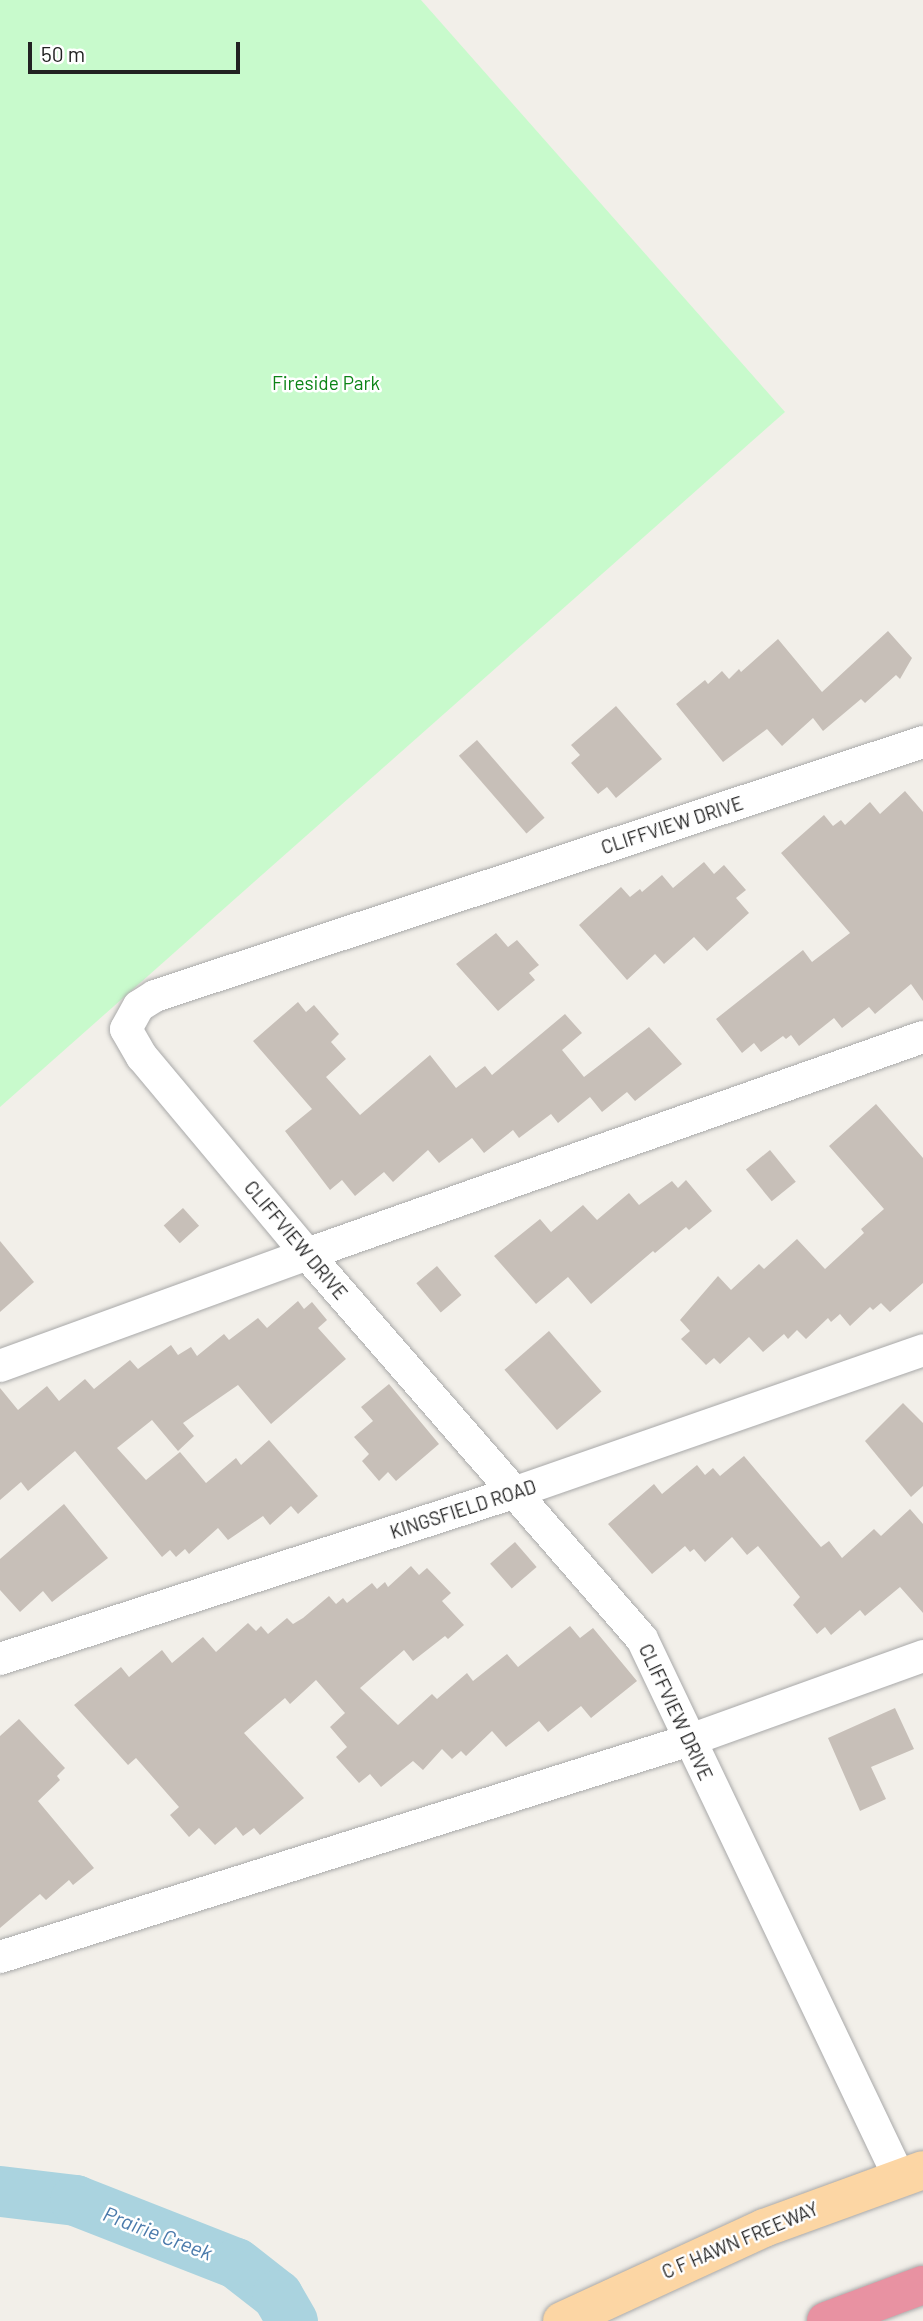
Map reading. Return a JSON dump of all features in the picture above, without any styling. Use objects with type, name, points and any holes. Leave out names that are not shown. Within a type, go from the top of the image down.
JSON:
[{"type":"highway","points":[[826,2321],[923,2285]]},
{"type":"main road","name":"C F HAWN FREEWAY","points":[[562,2321],[614,2294],[764,2228],[911,2174]]},
{"type":"lane","name":"CLIFFVIEW DRIVE","points":[[911,2174],[690,1741],[642,1639],[307,1254],[132,1043],[126,1029],[139,1006],[155,996],[923,742]]},
{"type":"lane","points":[[0,1366],[307,1254],[923,1037]]},
{"type":"lane","name":"KINGSFIELD ROAD","points":[[0,1659],[516,1492],[923,1350]]},
{"type":"lane","points":[[0,1957],[690,1741],[923,1656]]},
{"type":"green space","name":"Fireside Park","points":[[0,0],[421,0],[785,412],[0,1107]]},
{"type":"building","points":[[888,631],[912,658],[900,679],[896,675],[865,703],[861,699],[823,731],[813,718],[782,746],[767,729],[723,762],[676,704],[705,680],[708,684],[722,671],[729,679],[739,669],[741,672],[778,639],[822,692]]},
{"type":"building","points":[[616,706],[662,759],[616,798],[607,787],[598,794],[571,763],[580,755],[571,745]]},
{"type":"building","points":[[477,740],[545,818],[526,833],[459,756]]},
{"type":"building","points":[[905,791],[923,812],[923,1001],[911,984],[875,1014],[869,1007],[842,1028],[834,1018],[799,1046],[791,1035],[786,1039],[783,1036],[761,1052],[754,1043],[742,1053],[716,1019],[803,950],[812,962],[850,933],[781,853],[824,815],[833,826],[841,820],[845,825],[870,802],[880,814]]},
{"type":"building","points":[[704,862],[714,874],[724,865],[746,890],[736,898],[749,913],[707,951],[694,937],[664,964],[655,954],[627,980],[579,925],[621,887],[630,897],[640,889],[642,892],[662,875],[673,888]]},
{"type":"building","points":[[496,933],[508,947],[517,940],[539,965],[529,973],[535,980],[498,1011],[456,964]]},
{"type":"building","points":[[298,1002],[306,1012],[314,1005],[339,1034],[331,1042],[346,1059],[326,1077],[360,1115],[430,1055],[456,1088],[485,1066],[492,1075],[565,1014],[582,1033],[562,1050],[584,1077],[649,1027],[682,1064],[635,1101],[627,1092],[602,1112],[590,1097],[558,1123],[551,1114],[519,1138],[513,1130],[484,1153],[472,1138],[439,1163],[428,1150],[393,1182],[384,1172],[355,1196],[342,1180],[330,1190],[285,1131],[312,1109],[253,1041]]},
{"type":"building","points":[[876,1104],[923,1158],[923,1283],[890,1312],[881,1303],[873,1310],[870,1307],[850,1326],[840,1314],[831,1322],[828,1318],[806,1339],[797,1330],[788,1339],[784,1334],[763,1352],[749,1337],[720,1364],[714,1358],[706,1365],[681,1339],[690,1331],[680,1320],[718,1276],[731,1290],[759,1264],[764,1269],[797,1239],[825,1269],[864,1233],[861,1229],[884,1209],[829,1146]]},
{"type":"building","points":[[770,1150],[796,1182],[772,1201],[746,1170]]},
{"type":"building","points":[[686,1180],[712,1211],[689,1230],[686,1227],[655,1253],[653,1251],[591,1304],[568,1277],[536,1304],[494,1256],[540,1219],[551,1232],[583,1205],[597,1220],[629,1193],[639,1205],[672,1181],[678,1188]]},
{"type":"building","points":[[183,1208],[199,1226],[180,1243],[164,1225]]},
{"type":"building","points":[[0,1241],[34,1282],[0,1312]]},
{"type":"building","points":[[437,1266],[461,1295],[441,1312],[416,1283]]},
{"type":"building","points":[[298,1301],[304,1309],[312,1302],[327,1320],[318,1328],[346,1359],[271,1424],[238,1385],[183,1423],[194,1436],[178,1451],[152,1420],[117,1448],[146,1480],[180,1452],[206,1483],[236,1458],[241,1465],[269,1440],[318,1496],[298,1514],[291,1506],[270,1525],[263,1516],[228,1540],[218,1528],[189,1554],[185,1549],[176,1557],[170,1550],[162,1557],[75,1451],[28,1491],[21,1482],[0,1500],[0,1388],[18,1410],[47,1386],[59,1401],[85,1379],[94,1389],[130,1360],[138,1369],[171,1345],[178,1355],[191,1347],[197,1356],[224,1334],[229,1340],[258,1318],[267,1328]]},
{"type":"building","points":[[549,1331],[601,1391],[557,1430],[504,1370]]},
{"type":"building","points":[[389,1384],[439,1444],[396,1481],[388,1472],[379,1481],[362,1461],[369,1454],[354,1437],[373,1421],[361,1407]]},
{"type":"building","points":[[903,1403],[923,1423],[923,1486],[911,1497],[865,1441]]},
{"type":"building","points":[[744,1456],[821,1547],[829,1541],[842,1558],[874,1529],[881,1536],[910,1509],[923,1524],[923,1613],[900,1587],[865,1616],[860,1610],[831,1635],[825,1627],[817,1634],[793,1605],[800,1597],[758,1546],[747,1555],[732,1537],[705,1562],[694,1549],[690,1552],[685,1546],[652,1574],[608,1524],[654,1484],[662,1494],[697,1465],[705,1475],[713,1468],[720,1476]]},
{"type":"building","points":[[64,1504],[108,1558],[52,1602],[43,1591],[20,1612],[0,1590],[0,1559]]},
{"type":"building","points":[[515,1542],[537,1567],[512,1589],[490,1564]]},
{"type":"building","points":[[411,1566],[419,1575],[427,1568],[451,1593],[442,1601],[464,1625],[448,1639],[445,1636],[413,1661],[404,1650],[360,1688],[398,1725],[432,1694],[437,1699],[467,1673],[473,1681],[507,1654],[518,1667],[570,1626],[580,1638],[593,1628],[637,1681],[591,1718],[581,1706],[548,1732],[539,1721],[506,1747],[492,1731],[466,1756],[461,1751],[452,1759],[442,1749],[423,1770],[413,1761],[381,1787],[370,1774],[359,1783],[336,1757],[347,1747],[330,1727],[345,1713],[316,1680],[290,1704],[285,1698],[244,1733],[304,1798],[260,1835],[254,1828],[243,1836],[236,1827],[215,1845],[199,1828],[189,1837],[170,1815],[179,1807],[136,1758],[128,1765],[74,1705],[121,1667],[129,1677],[162,1650],[172,1663],[203,1637],[216,1652],[248,1623],[256,1631],[261,1626],[268,1634],[287,1618],[293,1624],[303,1618],[329,1596],[336,1604],[343,1598],[347,1603],[372,1583],[377,1589],[385,1582],[388,1587]]},
{"type":"building","points":[[895,1708],[914,1749],[871,1767],[886,1799],[860,1811],[828,1738]]},
{"type":"building","points":[[19,1719],[65,1768],[57,1776],[60,1780],[38,1801],[94,1868],[73,1885],[69,1880],[46,1900],[40,1894],[0,1928],[0,1736]]},
{"type":"waterway","name":"Prairie Creek","points":[[0,2191],[75,2200],[236,2263],[277,2295],[292,2321]]}]
